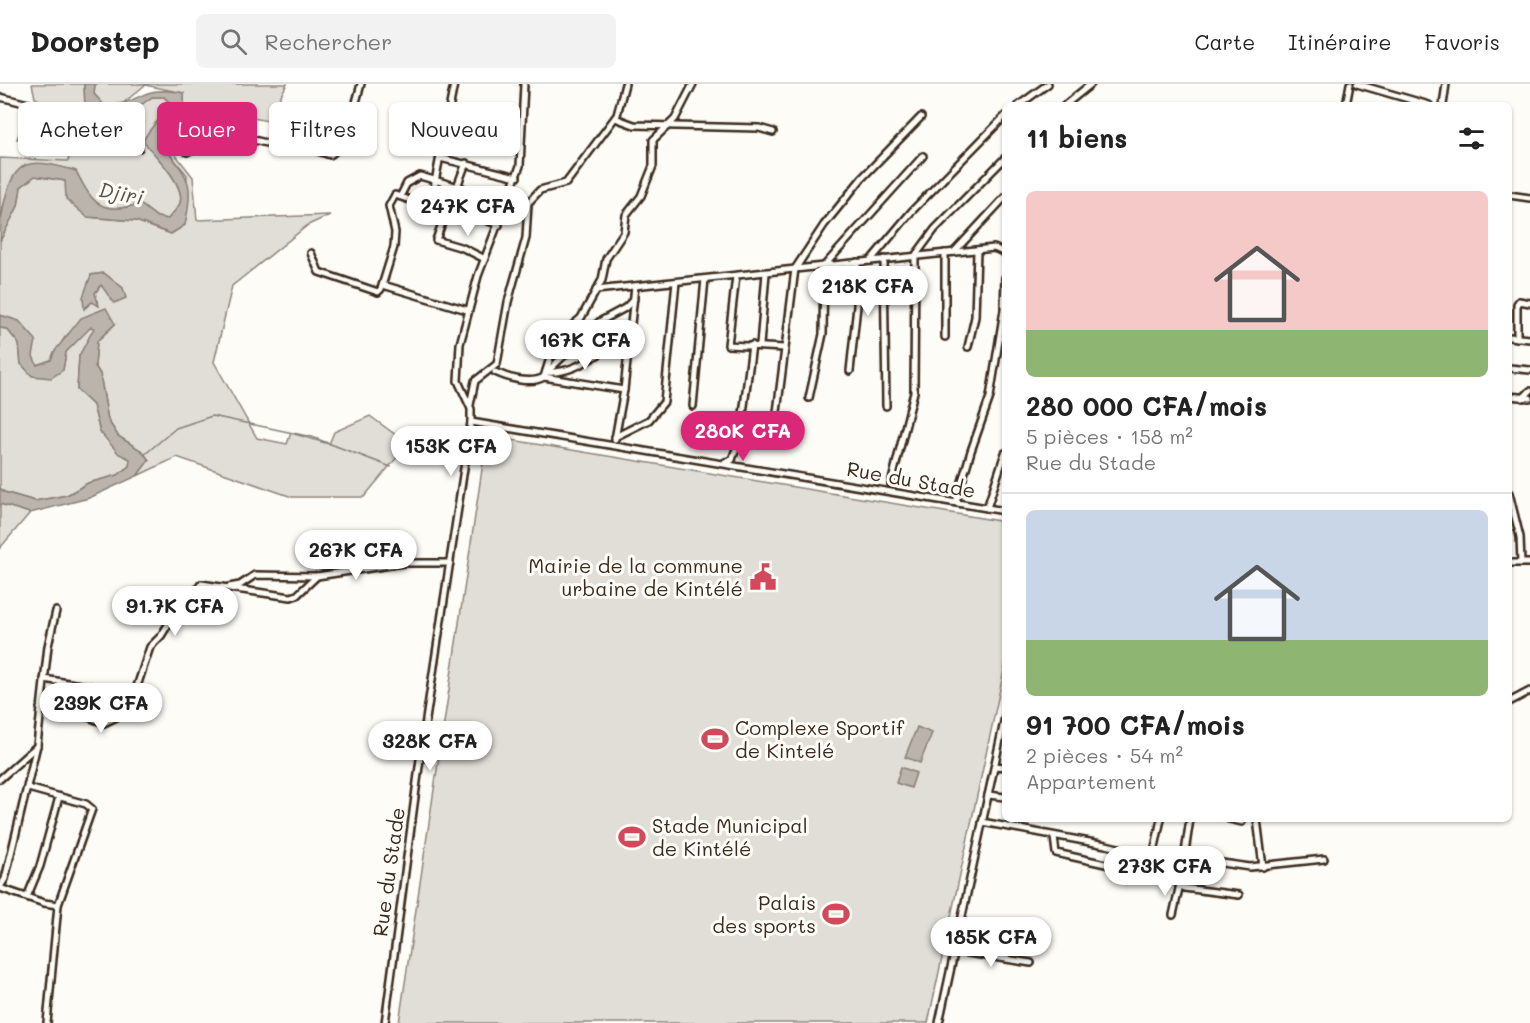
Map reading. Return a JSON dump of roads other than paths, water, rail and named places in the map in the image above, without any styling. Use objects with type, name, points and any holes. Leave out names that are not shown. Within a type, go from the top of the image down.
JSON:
[{"type":"street","points":[[257,141],[266,143],[286,140],[330,155],[334,153],[345,133],[362,84]]},
{"type":"street","points":[[432,207],[454,84]]},
{"type":"street","points":[[470,407],[457,377],[460,344],[467,310],[517,177],[521,155],[524,84]]},
{"type":"street","points":[[471,422],[470,407],[475,381],[497,364],[508,302],[526,238],[528,203],[540,190],[566,183],[615,118],[625,84]]},
{"type":"street","points":[[545,374],[556,339],[581,318],[602,280],[606,259],[624,232],[626,215],[641,196],[653,166],[653,140],[670,124],[693,84]]},
{"type":"street","points":[[1023,102],[1048,84]]},
{"type":"street","points":[[1069,102],[1090,84]]},
{"type":"street","points":[[1347,102],[1350,84]]},
{"type":"street","points":[[1357,84],[1419,102]]},
{"type":"street","points":[[1443,102],[1446,84]]},
{"type":"street","points":[[0,97],[20,102]]},
{"type":"street","points":[[777,412],[795,269],[824,225],[862,178],[921,117]]},
{"type":"street","points":[[615,118],[634,125],[670,124],[759,128],[773,132]]},
{"type":"street","points":[[870,261],[912,211],[1002,119]]},
{"type":"street","points":[[809,398],[823,334],[824,266],[923,156]]},
{"type":"street","points":[[440,158],[517,177]]},
{"type":"street","points":[[891,484],[914,392],[915,256],[935,230],[1002,161]]},
{"type":"street","points":[[401,195],[405,186],[419,176],[462,188],[458,184],[466,163]]},
{"type":"street","points":[[311,253],[319,272],[378,292],[383,285],[394,247],[394,232],[389,206],[393,196],[401,195],[446,212],[481,218],[499,225]]},
{"type":"street","points":[[1512,195],[1530,198]]},
{"type":"street","points":[[954,252],[1002,200]]},
{"type":"street","points":[[446,212],[436,240],[463,248],[485,259]]},
{"type":"street","points":[[596,290],[994,248],[1002,252]]},
{"type":"street","points":[[968,347],[975,317],[977,250]]},
{"type":"street","points":[[945,253],[945,337]]},
{"type":"street","points":[[884,259],[886,406]]},
{"type":"street","points":[[850,370],[857,306],[857,262]]},
{"type":"street","points":[[760,345],[766,273]]},
{"type":"street","points":[[736,276],[728,345],[785,348]]},
{"type":"street","points":[[693,406],[705,279]]},
{"type":"street","points":[[615,437],[648,420],[664,402],[676,282]]},
{"type":"street","points":[[383,285],[467,310]]},
{"type":"street","points":[[613,444],[624,390],[635,286]]},
{"type":"street","points":[[495,372],[513,378],[537,380],[599,322],[625,308],[634,299]]},
{"type":"street","points":[[1518,338],[1517,304],[1519,301],[1530,303]]},
{"type":"street","points":[[956,502],[970,451],[990,397],[1002,322]]},
{"type":"street","points":[[1512,337],[1530,339]]},
{"type":"street","points":[[545,374],[582,365],[618,342],[629,339]]},
{"type":"street","points":[[722,462],[732,460],[740,436],[752,345]]},
{"type":"street","points":[[1512,368],[1530,370]]},
{"type":"street","points":[[545,374],[624,390]]},
{"type":"street","points":[[1512,396],[1527,398],[1530,391]]},
{"type":"street","name":"Rue du Stade","points":[[383,1023],[471,422],[722,462],[1002,510]]},
{"type":"street","points":[[987,508],[1002,462]]},
{"type":"street","points":[[1512,505],[1520,537],[1521,563]]},
{"type":"street","points":[[224,587],[240,585],[255,575],[316,576],[404,563],[450,563]]},
{"type":"street","points":[[1512,563],[1530,563]]},
{"type":"street","points":[[40,708],[84,714],[104,723],[127,714],[150,647],[161,636],[196,588],[201,585],[224,587],[291,597],[297,595],[316,576]]},
{"type":"street","points":[[56,611],[44,679],[37,745],[5,879],[0,888],[57,905]]},
{"type":"street","points":[[44,679],[135,694]]},
{"type":"street","points":[[1512,700],[1530,691]]},
{"type":"street","points":[[939,1023],[1002,736]]},
{"type":"street","points":[[0,779],[37,745]]},
{"type":"street","points":[[994,766],[1002,767]]},
{"type":"street","points":[[28,788],[86,804],[92,809],[57,905],[47,1023]]},
{"type":"street","points":[[988,795],[1002,797]]},
{"type":"street","points":[[27,897],[40,866],[59,797]]},
{"type":"street","points":[[982,822],[1106,845],[1153,857],[1263,867],[1324,859]]},
{"type":"street","points":[[1153,857],[1160,822]]},
{"type":"street","points":[[1184,859],[1190,822]]},
{"type":"street","points":[[1257,822],[1263,867]]},
{"type":"street","points":[[1054,837],[1056,853],[1173,879],[1188,888],[1239,895]]},
{"type":"street","points":[[1173,915],[1180,884]]},
{"type":"street","points":[[955,951],[1031,963]]},
{"type":"waterway","points":[[144,455],[176,428],[212,416],[312,437],[391,467]]},
{"type":"place","name":"Mairie de la commune urbaine de Kintélé","points":[[763,577]]},
{"type":"place","name":"Complexe Sportif de Kintelé","points":[[715,739]]},
{"type":"place","name":"Stade Municipal de Kintélé","points":[[632,837]]},
{"type":"place","name":"Palais des sports","points":[[836,914]]},
{"type":"water label","name":"Djiri","points":[[121,194]]}]
